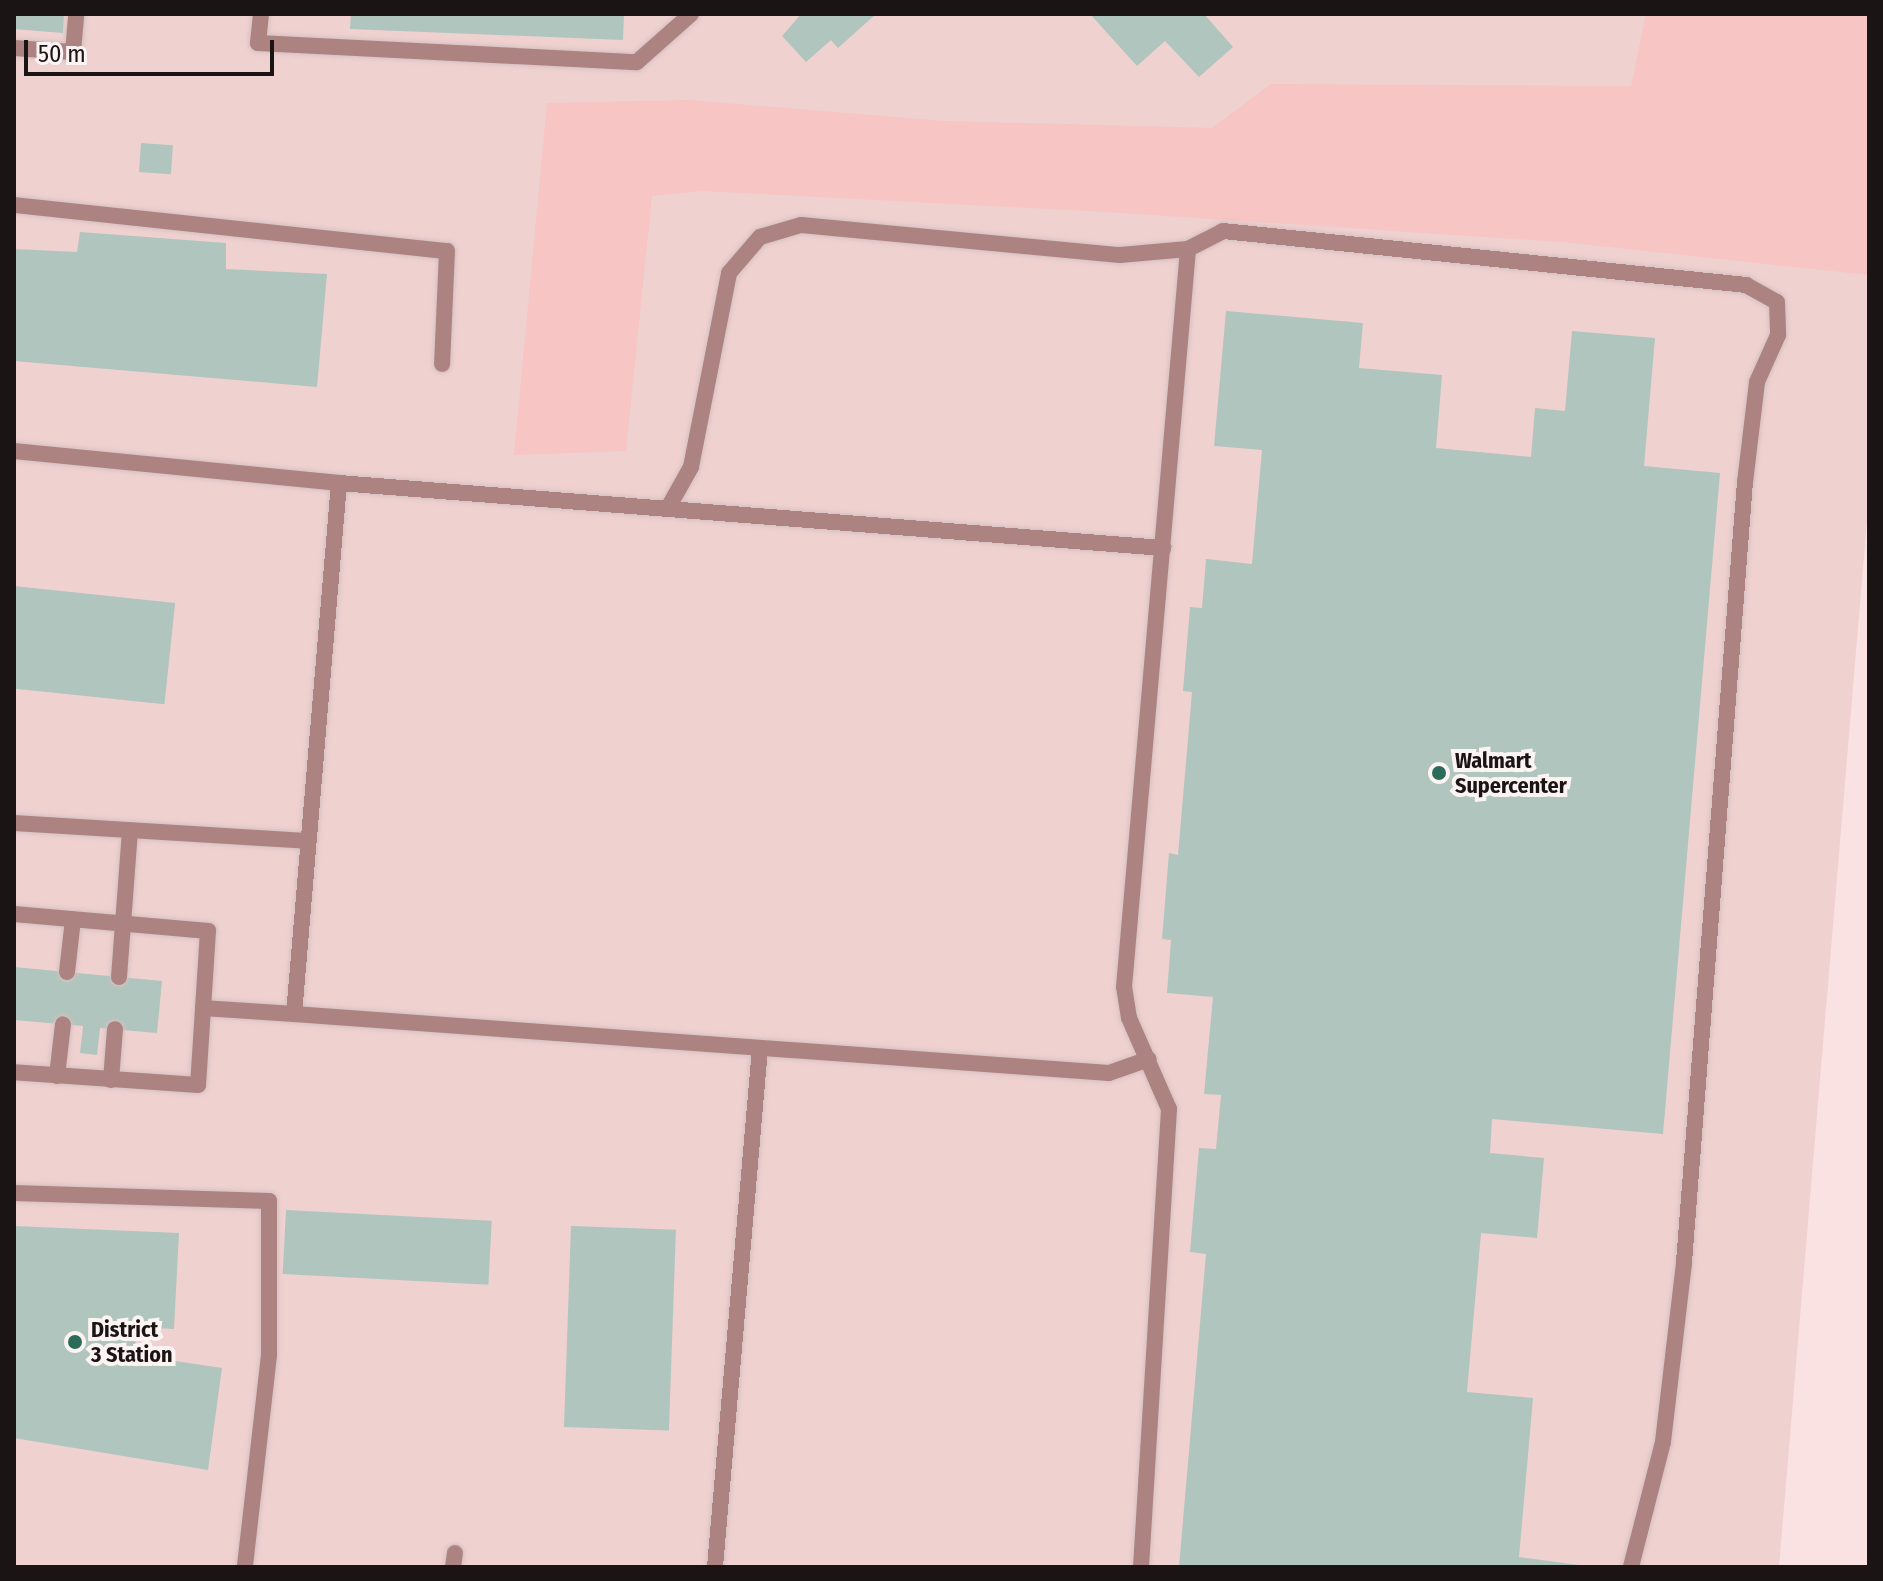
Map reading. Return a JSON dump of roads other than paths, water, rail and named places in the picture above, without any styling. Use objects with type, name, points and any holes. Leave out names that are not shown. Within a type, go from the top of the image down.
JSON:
[{"type":"lane","points":[[14,48],[73,52],[76,14]]},
{"type":"lane","points":[[261,14],[258,43],[637,62],[691,14]]},
{"type":"lane","points":[[14,205],[447,251],[442,364]]},
{"type":"lane","points":[[668,508],[691,467],[729,273],[760,237],[801,225],[1120,255],[1188,249],[1223,231],[1746,285],[1777,302],[1778,335],[1757,382],[1745,482],[1684,1263],[1663,1442],[1631,1567]]},
{"type":"lane","points":[[1141,1567],[1169,1109],[1129,1018],[1124,987],[1188,249]]},
{"type":"lane","points":[[14,451],[339,483],[1163,548]]},
{"type":"lane","points":[[294,1014],[306,841],[339,483]]},
{"type":"lane","points":[[14,823],[306,841]]},
{"type":"lane","points":[[119,977],[130,831]]},
{"type":"lane","points":[[14,918],[73,919],[208,931],[198,1085],[14,1072]]},
{"type":"lane","points":[[67,972],[73,919]]},
{"type":"lane","points":[[203,1008],[1109,1073],[1149,1059]]},
{"type":"lane","points":[[57,1076],[63,1024]]},
{"type":"lane","points":[[111,1080],[115,1029]]},
{"type":"lane","points":[[715,1567],[760,1048]]},
{"type":"lane","points":[[14,1193],[269,1201],[269,1355],[245,1567]]},
{"type":"place","name":"Walmart Supercenter","points":[[1439,773]]},
{"type":"place","name":"District 3 Station","points":[[75,1342]]}]
